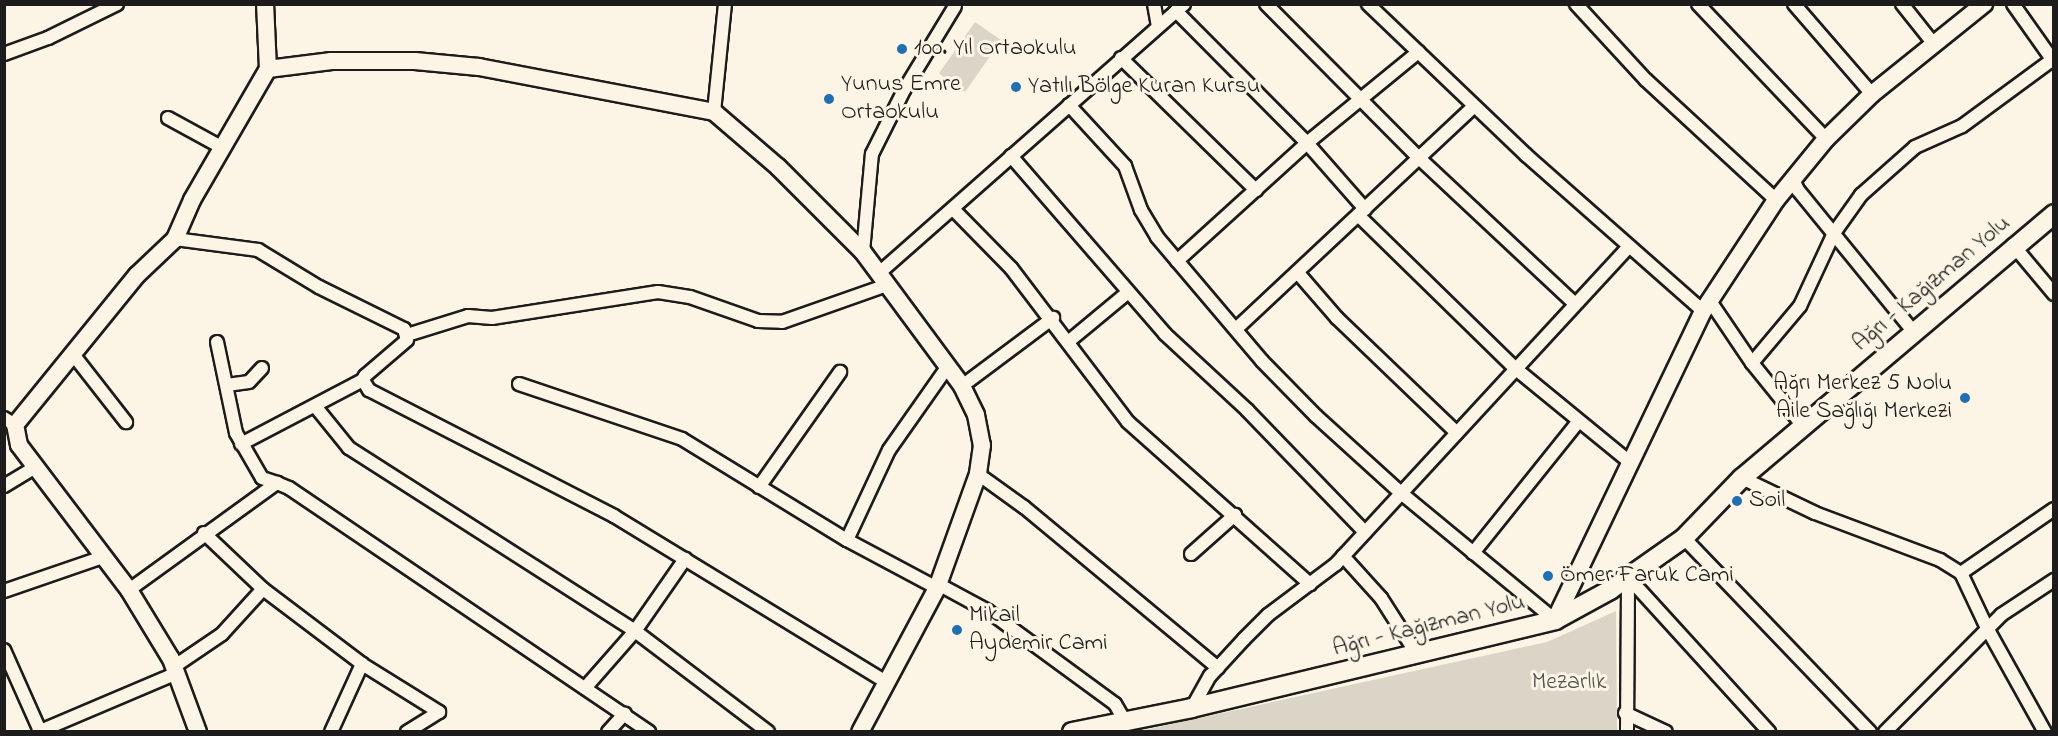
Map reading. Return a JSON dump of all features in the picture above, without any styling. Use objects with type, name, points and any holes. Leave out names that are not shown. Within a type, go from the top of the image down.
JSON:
[{"type":"main road","name":"Ağrı - Kağızman Yolu","points":[[1072,732],[1192,708],[1555,620],[1628,577],[1684,538],[1743,478],[2013,245],[2054,214]]},
{"type":"street","points":[[4,54],[48,38],[117,4]]},
{"type":"street","points":[[198,732],[176,670],[129,590],[20,445],[10,421],[72,353],[137,275],[175,239],[221,147],[267,69],[266,4]]},
{"type":"street","points":[[714,112],[725,4]]},
{"type":"street","points":[[1154,4],[1158,26]]},
{"type":"street","points":[[1266,4],[1419,158],[1574,303]]},
{"type":"street","points":[[1368,4],[1474,106],[1629,246],[1707,306],[1803,426]]},
{"type":"street","points":[[1576,4],[1646,80],[1776,201]]},
{"type":"street","points":[[1698,4],[1826,139]]},
{"type":"street","points":[[1794,4],[1872,94]]},
{"type":"street","points":[[1902,4],[1933,43]]},
{"type":"street","points":[[1069,105],[1125,165],[1141,210],[1177,261],[1316,416],[1401,493],[1555,620],[1707,306],[1776,201],[1826,139],[1872,94],[1984,4]]},
{"type":"street","points":[[1752,363],[1800,306],[1834,233],[1861,195],[1896,161],[1915,147],[1962,126],[2053,61],[2013,4]]},
{"type":"street","points":[[863,252],[872,154],[903,90],[955,6]]},
{"type":"street","points":[[407,335],[468,316],[492,318],[658,292],[690,297],[758,321],[782,322],[882,280],[953,209],[1011,156],[1180,8],[1307,142],[1362,212],[1516,369],[1631,463]]},
{"type":"street","points":[[1177,261],[1307,142],[1418,52]]},
{"type":"street","points":[[1121,58],[1256,190]]},
{"type":"street","points":[[267,69],[331,61],[415,61],[468,66],[714,112],[778,167],[863,252],[962,386],[976,415],[982,445],[978,474],[938,586],[860,732]]},
{"type":"street","points":[[1236,329],[1474,106]]},
{"type":"street","points":[[168,118],[221,147]]},
{"type":"street","points":[[1011,156],[1127,293],[1365,532]]},
{"type":"street","points":[[1793,179],[1798,190],[1913,331]]},
{"type":"street","points":[[953,209],[1011,268],[1053,318],[1068,342],[1128,422],[1310,584]]},
{"type":"street","points":[[175,239],[258,250],[319,287],[404,329],[407,335],[407,340],[363,380],[241,444]]},
{"type":"street","points":[[2013,245],[2054,294]]},
{"type":"street","points":[[1192,708],[1218,668],[1268,615],[1343,556],[1629,246]]},
{"type":"street","points":[[1298,273],[1337,318],[1457,433]]},
{"type":"street","points":[[1068,342],[1127,293]]},
{"type":"street","points":[[962,386],[1053,318]]},
{"type":"street","points":[[217,342],[241,444],[262,478],[299,494],[625,713],[649,732]]},
{"type":"street","points":[[72,353],[126,423]]},
{"type":"street","points":[[847,540],[889,450],[948,366]]},
{"type":"street","points":[[227,385],[249,382],[262,368]]},
{"type":"street","points":[[759,487],[840,372]]},
{"type":"street","points":[[363,380],[374,394],[527,469],[685,559],[886,682]]},
{"type":"street","points":[[519,384],[682,439],[847,540],[987,611],[1115,704],[1125,721]]},
{"type":"street","points":[[315,405],[340,440],[382,472],[634,631],[768,732]]},
{"type":"street","points":[[1473,554],[1578,422]]},
{"type":"street","points":[[4,486],[36,467]]},
{"type":"street","points":[[978,474],[1024,507],[1218,668]]},
{"type":"street","points":[[1743,478],[1815,513],[1940,560],[1961,573],[1987,628],[2046,732]]},
{"type":"street","points":[[129,590],[204,533],[277,483]]},
{"type":"street","points":[[1961,573],[2054,509]]},
{"type":"street","points":[[1191,554],[1235,515]]},
{"type":"street","points":[[204,533],[263,589],[362,664],[440,712],[407,732]]},
{"type":"street","points":[[1684,538],[1870,732]]},
{"type":"street","points":[[1343,556],[1382,598],[1416,653]]},
{"type":"street","points":[[4,591],[103,557]]},
{"type":"street","points":[[585,688],[634,631],[685,559]]},
{"type":"street","points":[[1627,732],[1624,713],[1628,577]]},
{"type":"street","points":[[1628,577],[1769,732]]},
{"type":"street","points":[[1885,732],[1987,628],[2054,580]]},
{"type":"street","points":[[4,650],[39,731],[176,670],[222,634],[263,589]]},
{"type":"street","points":[[331,732],[362,664]]},
{"type":"street","points":[[608,732],[625,713]]},
{"type":"street","points":[[1624,713],[1666,732]]},
{"type":"green space","points":[[975,22],[1001,40],[965,92],[939,74]]},
{"type":"green space","name":"Mezarlık","points":[[1616,611],[1617,731],[1140,731],[1547,642]]},
{"type":"place","name":"100. Yıl Ortaokulu","points":[[902,49]]},
{"type":"place","name":"Yatılı Bölge Kuran Kursu","points":[[1016,87]]},
{"type":"place","name":"Yunus Emre Ortaokulu","points":[[829,99]]},
{"type":"place","name":"Ağrı Merkez 5 Nolu Aile Sağlığı Merkezi","points":[[1965,398]]},
{"type":"place","name":"Soil","points":[[1737,501]]},
{"type":"place","name":"Ömer Faruk Cami","points":[[1548,576]]},
{"type":"place","name":"Mikail Aydemir Cami","points":[[957,630]]}]
